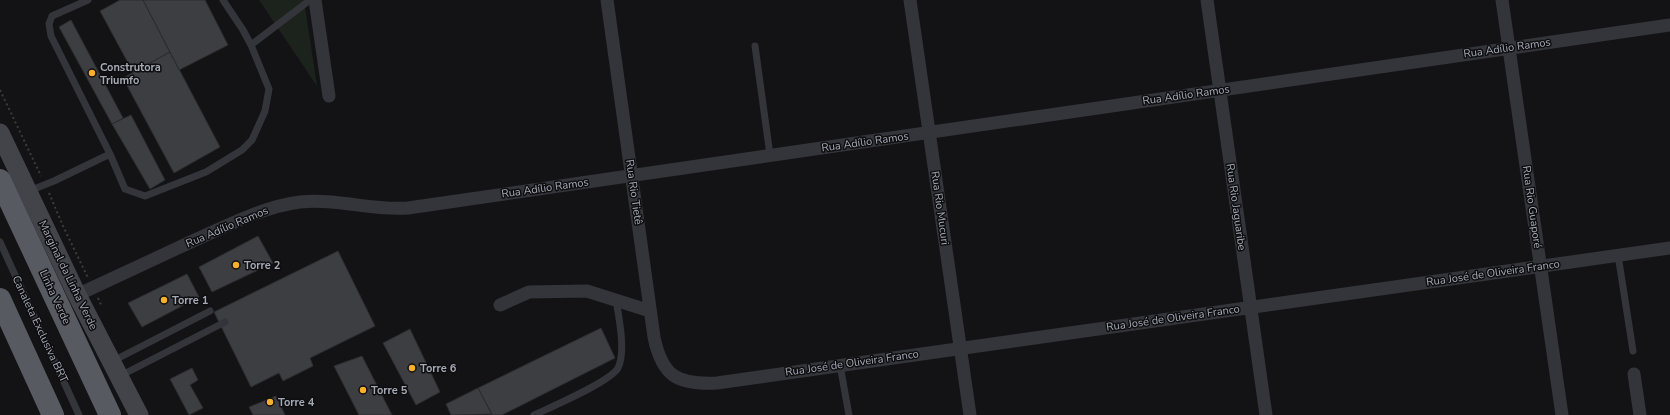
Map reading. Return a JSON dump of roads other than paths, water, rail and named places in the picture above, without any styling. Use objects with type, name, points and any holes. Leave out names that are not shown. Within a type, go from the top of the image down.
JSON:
[{"type":"highway","name":"Linha Verde","points":[[0,180],[110,415]]},
{"type":"highway","points":[[0,299],[53,415]]},
{"type":"main road","name":"Marginal da Linha Verde","points":[[0,133],[77,295],[139,415]]},
{"type":"street","points":[[315,0],[329,96]]},
{"type":"street","name":"Rua Rio Tietê","points":[[607,0],[656,350],[666,369],[676,378]]},
{"type":"street","name":"Rua Rio Mucuri","points":[[910,0],[970,415]]},
{"type":"street","name":"Rua Rio Jaguaribe","points":[[1206,0],[1266,415]]},
{"type":"street","name":"Rua Rio Guaporé","points":[[1502,0],[1562,415]]},
{"type":"street","name":"Rua Adílio Ramos","points":[[77,295],[239,220],[281,205],[320,202],[359,204],[384,208],[408,208],[1670,25]]},
{"type":"street","name":"Rua José de Oliveira Franco","points":[[676,378],[688,382],[716,382],[1670,248]]},
{"type":"street","points":[[500,305],[529,292],[587,291],[650,311]]},
{"type":"street","points":[[1634,374],[1640,415]]},
{"type":"lane","points":[[88,0],[52,16],[49,24],[51,36],[110,154],[125,189],[145,196],[206,172],[242,150],[252,140],[266,111],[269,88],[252,45],[244,30],[223,0]]},
{"type":"lane","points":[[252,45],[310,0]]},
{"type":"lane","points":[[755,46],[770,156]]},
{"type":"lane","points":[[27,192],[54,181],[76,169],[110,154]]},
{"type":"lane","name":"Canaleta Exclusiva BRT","points":[[0,242],[79,415]]},
{"type":"lane","points":[[1618,255],[1633,351]]},
{"type":"lane","points":[[534,415],[606,379],[618,368],[622,347],[616,300]]},
{"type":"lane","points":[[115,369],[210,312]]},
{"type":"lane","points":[[115,369],[225,322]]},
{"type":"lane","points":[[840,365],[849,415]]},
{"type":"place","name":"Construtora Triumfo","points":[[92,73]]},
{"type":"place","name":"Torre 2","points":[[236,265]]},
{"type":"place","name":"Torre 1","points":[[164,300]]},
{"type":"place","name":"Torre 6","points":[[412,368]]},
{"type":"place","name":"Torre 5","points":[[363,390]]},
{"type":"place","name":"Torre 4","points":[[270,402]]}]
